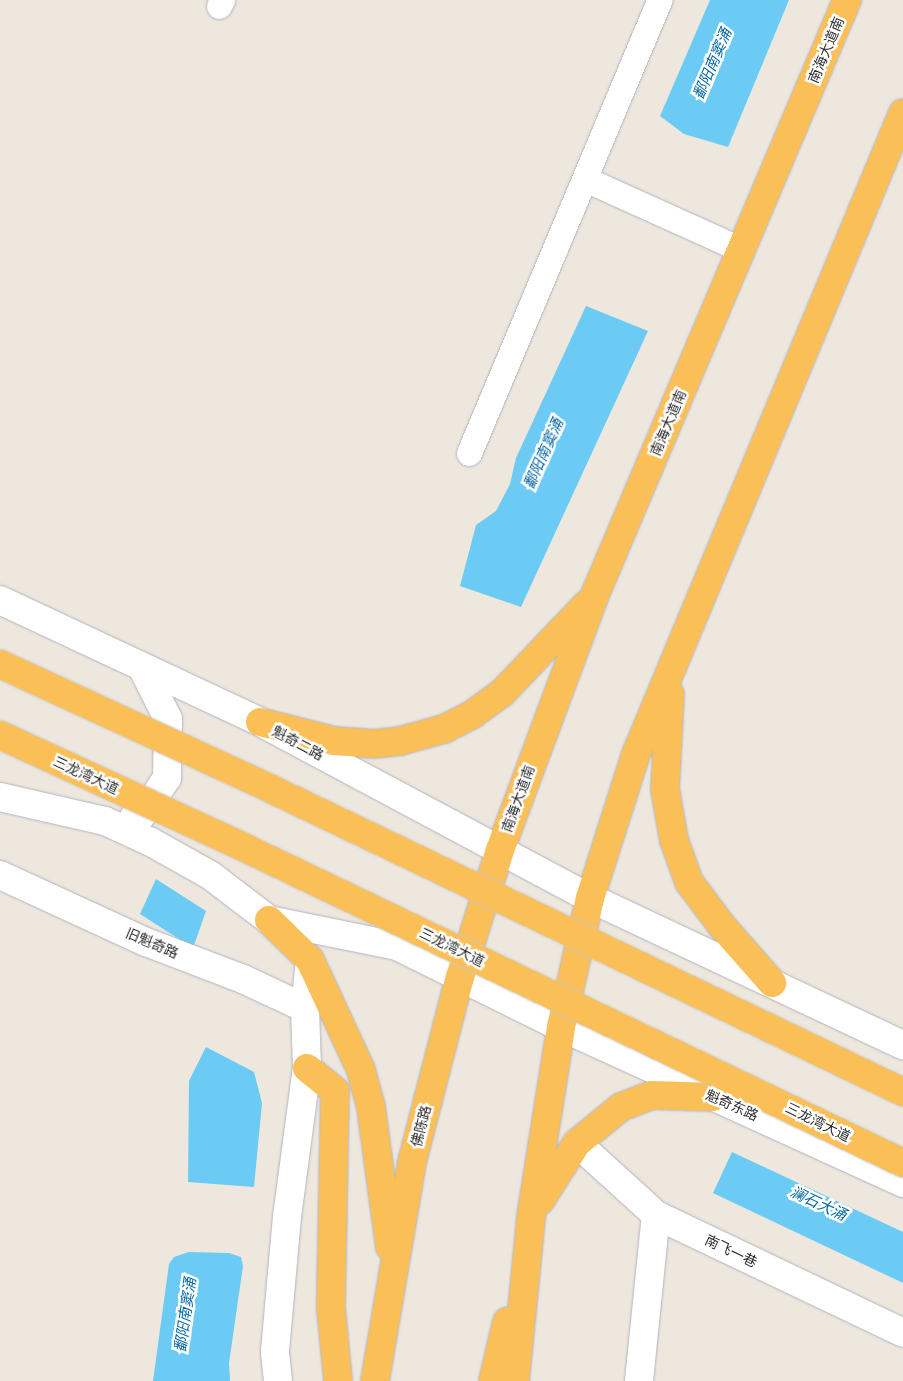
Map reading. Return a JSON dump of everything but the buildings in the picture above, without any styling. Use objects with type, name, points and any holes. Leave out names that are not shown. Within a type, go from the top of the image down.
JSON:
[{"type":"highway","name":"南海大道南","points":[[460,977],[500,850],[594,597],[847,0]]},
{"type":"highway","points":[[515,1381],[532,1218],[561,1027],[590,898],[636,754],[903,113]]},
{"type":"highway","points":[[260,722],[334,741],[373,744],[400,741],[444,729],[473,714],[502,693],[594,597]]},
{"type":"highway","points":[[0,664],[263,785],[903,1092]]},
{"type":"highway","points":[[672,668],[665,789],[674,840],[689,882],[722,926],[772,983]]},
{"type":"highway","name":"三龙湾大道","points":[[0,735],[248,849],[903,1163]]},
{"type":"highway","points":[[268,920],[310,960],[362,1070],[370,1107],[394,1277]]},
{"type":"highway","name":"佛陈路","points":[[375,1381],[412,1162],[460,977]]},
{"type":"highway","points":[[307,1068],[335,1091],[331,1309],[338,1381]]},
{"type":"highway","points":[[493,1381],[532,1218],[562,1163],[577,1143],[621,1107],[652,1096],[713,1097]]},
{"type":"highway","name":"佛陈路","points":[[394,1277],[395,1381]]},
{"type":"main road","name":"魁奇二路","points":[[0,600],[260,722],[590,898]]},
{"type":"main road","points":[[105,821],[142,816],[167,778],[168,719],[142,667]]},
{"type":"main road","points":[[0,797],[105,821],[151,842],[210,875],[268,920]]},
{"type":"main road","name":"旧魁奇路","points":[[0,875],[146,942],[243,979],[305,1008]]},
{"type":"main road","points":[[590,898],[903,1045]]},
{"type":"main road","name":"魁奇东路","points":[[268,920],[397,946],[561,1027],[903,1184]]},
{"type":"main road","points":[[278,1381],[276,1333],[307,1068],[305,1008],[310,960]]},
{"type":"main road","name":"南飞一巷","points":[[577,1143],[656,1215],[903,1333]]},
{"type":"main road","points":[[639,1381],[656,1215]]},
{"type":"street","points":[[469,453],[659,0]]},
{"type":"street","points":[[585,179],[742,250]]},
{"type":"water","name":"鄱阳南窦涌","points":[[710,0],[789,0],[728,147],[684,134],[660,116]]},
{"type":"water","name":"鄱阳南窦涌","points":[[586,306],[648,331],[521,607],[460,586],[476,525],[496,511],[510,484],[516,458]]},
{"type":"water","points":[[156,879],[206,911],[193,948],[140,914]]},
{"type":"water","points":[[206,1047],[254,1072],[262,1103],[254,1187],[188,1182],[189,1081]]},
{"type":"water","name":"澜石大涌","points":[[732,1152],[903,1232],[903,1283],[713,1193]]},
{"type":"water","name":"鄱阳南窦涌","points":[[189,1252],[229,1253],[241,1257],[243,1266],[229,1363],[230,1381],[153,1381],[169,1264],[174,1257]]}]
